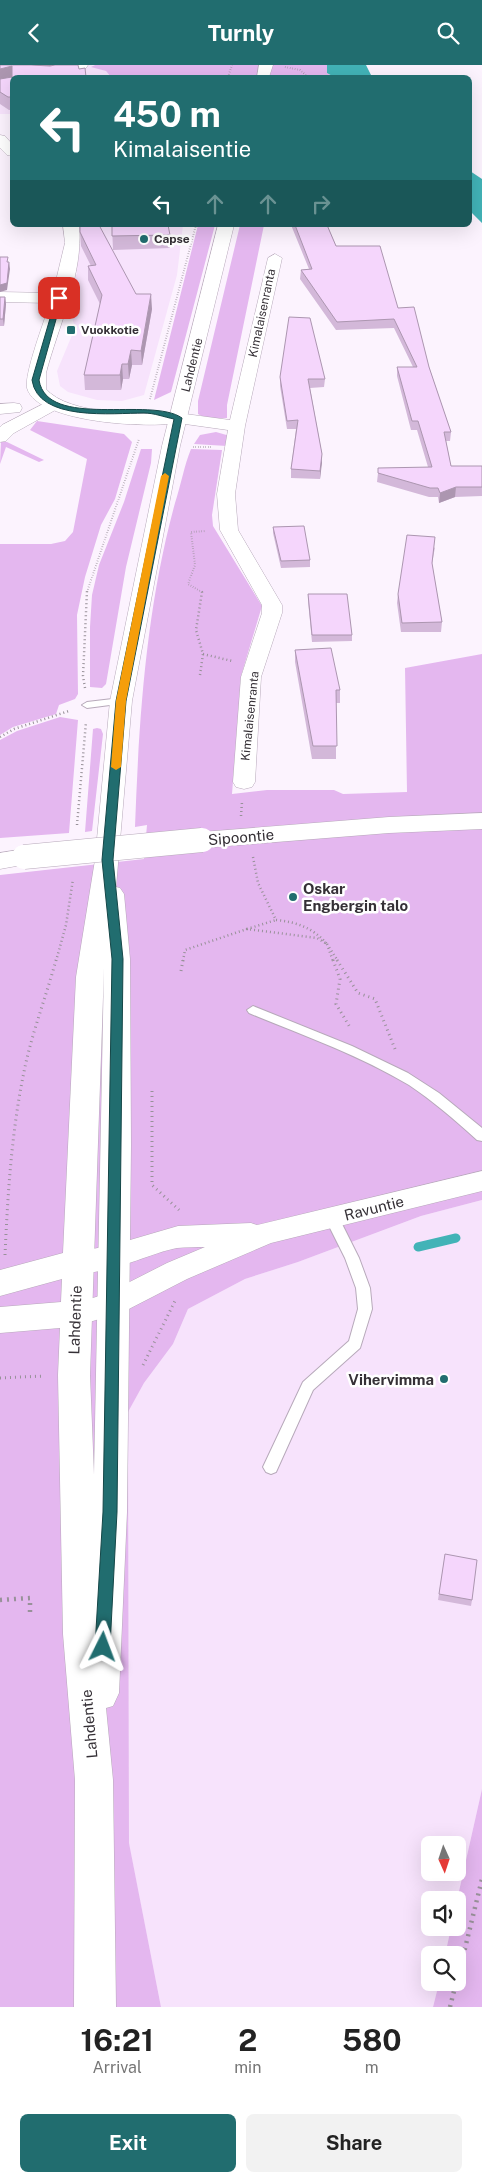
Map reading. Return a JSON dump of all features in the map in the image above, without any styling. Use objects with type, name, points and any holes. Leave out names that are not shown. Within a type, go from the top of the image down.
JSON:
[{"type":"main road","points":[[0,139],[10,150]]},
{"type":"main road","points":[[71,227],[72,249],[36,380],[37,391],[53,404],[98,413],[144,421],[178,418]]},
{"type":"main road","name":"Lahdentie","points":[[94,1780],[81,1634],[74,1375],[89,977],[107,860],[121,701],[178,418],[226,227]]},
{"type":"main road","points":[[0,297],[59,298]]},
{"type":"main road","name":"Sipoontie","points":[[12,859],[202,840],[389,825],[482,821]]},
{"type":"main road","name":"Lahdentie","points":[[95,2007],[94,1780],[110,1512],[118,959],[107,860]]},
{"type":"main road","points":[[0,1283],[77,1262]]},
{"type":"main road","points":[[0,1320],[76,1314]]},
{"type":"street","points":[[45,75],[82,65]]},
{"type":"street","name":"Kimalaisenranta","points":[[244,782],[251,677],[272,613],[272,605],[229,530],[226,493],[237,426],[275,258]]},
{"type":"street","points":[[0,437],[8,429],[53,404]]},
{"type":"street","points":[[178,418],[208,424],[237,426]]},
{"type":"street","name":"Ravuntie","points":[[77,1262],[113,1256],[178,1237],[266,1233],[482,1181]]},
{"type":"street","name":"Ravuntie","points":[[76,1314],[112,1305],[177,1271],[266,1233]]},
{"type":"lane","points":[[87,705],[121,701]]},
{"type":"lane","points":[[253,1010],[404,1076],[435,1096],[482,1136]]},
{"type":"lane","points":[[271,1467],[308,1386],[355,1344],[366,1309],[363,1287],[352,1258],[332,1218]]},
{"type":"path","points":[[280,67],[300,70],[306,75]]},
{"type":"path","points":[[150,400],[195,227]]},
{"type":"path","points":[[200,675],[204,654],[196,630],[202,592],[188,583],[194,565],[190,532],[229,530]]},
{"type":"path","points":[[0,737],[14,729],[87,705]]},
{"type":"path","points":[[253,855],[258,883],[276,920]]},
{"type":"path","points":[[181,971],[185,950],[276,920],[295,922],[318,934],[327,944],[358,993],[375,999],[404,1076]]},
{"type":"path","points":[[247,929],[316,938],[327,944],[340,979],[336,1004],[351,1029],[359,1055]]},
{"type":"path","points":[[152,1091],[152,1185],[179,1210]]},
{"type":"path","points":[[140,1368],[147,1360],[177,1298]]},
{"type":"path","points":[[0,1379],[46,1376]]},
{"type":"path","points":[[0,1600],[30,1598],[30,1612]]},
{"type":"path","points":[[466,1946],[482,1879]]},
{"type":"path","points":[[450,2007],[454,1991]]},
{"type":"shaded area","points":[[0,65],[95,65],[92,66],[106,71],[109,75],[10,75],[10,114],[0,114]]},
{"type":"shaded area","points":[[95,65],[327,65],[327,73],[330,75],[109,75],[106,71],[91,67]]},
{"type":"shaded area","points":[[71,227],[183,227],[177,275],[144,395],[122,401],[97,400],[68,392],[60,386],[57,371],[75,328],[67,300],[77,273]]},
{"type":"shaded area","points":[[197,227],[214,227],[171,392],[154,400]]},
{"type":"shaded area","points":[[240,227],[264,227],[227,405],[227,418],[207,419],[198,414],[198,401]]},
{"type":"shaded area","points":[[37,421],[124,434],[132,442],[115,499],[101,525],[85,577],[77,615],[78,694],[75,699],[59,705],[56,714],[13,727],[0,735],[0,544],[51,544],[65,541],[73,532],[87,459],[30,430]]},
{"type":"shaded area","points":[[216,432],[230,436],[227,446],[194,444],[200,435]]},
{"type":"shaded area","points":[[1,441],[7,442],[44,460],[39,462],[6,447],[0,464]]},
{"type":"shaded area","points":[[141,449],[152,449],[151,463],[126,567],[106,684],[102,688],[90,687],[92,595],[99,565],[124,502]]},
{"type":"shaded area","points":[[191,449],[222,450],[212,515],[213,526],[262,606],[241,676],[232,794],[267,790],[334,790],[343,794],[407,792],[405,668],[482,654],[482,1200],[421,1216],[298,1262],[245,1279],[188,1309],[173,1344],[144,1383],[128,1412],[129,1843],[161,2007],[0,2007],[0,875],[144,859],[147,825],[135,827],[139,745],[146,664],[157,583],[165,543]]},
{"type":"shaded area","points":[[60,717],[78,720],[69,833],[0,838],[0,740],[17,731]]},
{"type":"shaded area","points":[[93,729],[101,729],[103,734],[92,831],[85,832]]},
{"type":"shaded area","points":[[482,1200],[482,1789],[466,1860],[466,1836],[421,1836],[421,1881],[461,1881],[459,1891],[421,1891],[421,1936],[449,1936],[447,1946],[421,1946],[421,1991],[437,1991],[433,2007],[161,2007],[129,1844],[128,1411],[144,1383],[173,1344],[188,1309],[245,1279],[298,1262],[421,1216]]},
{"type":"shaded area","points":[[482,1789],[482,2007],[433,2007],[437,1991],[466,1991],[466,1946],[447,1946],[449,1936],[466,1936],[466,1891],[459,1891],[461,1881],[466,1881],[466,1860]]},
{"type":"water","points":[[327,65],[366,65],[371,75],[330,75],[327,73]]},
{"type":"water","points":[[472,172],[482,179],[482,223],[472,213]]},
{"type":"building","points":[[0,65],[78,65],[79,69],[85,68],[86,75],[12,75],[12,66],[0,69]]},
{"type":"building","points":[[10,77],[10,97],[0,92],[0,79]]},
{"type":"building","points":[[80,227],[100,227],[136,294],[151,294],[141,351],[131,350],[128,364],[122,364],[120,375],[84,375],[102,295],[88,266],[96,265],[80,232]]},
{"type":"building","points":[[112,227],[168,227],[170,235],[112,236]]},
{"type":"building","points":[[296,227],[328,227],[336,246],[380,246],[398,308],[414,307],[429,367],[451,432],[444,432],[451,466],[482,466],[482,487],[456,487],[440,493],[438,488],[430,488],[378,473],[378,468],[432,467],[418,421],[412,421],[397,367],[417,367],[394,319],[337,322],[301,270],[312,269]]},
{"type":"building","points":[[0,257],[8,257],[7,262],[9,262],[7,283],[0,285]]},
{"type":"building","points":[[0,297],[5,297],[3,319],[0,319]]},
{"type":"building","points":[[289,317],[310,318],[325,379],[308,379],[322,454],[320,471],[291,469],[298,420],[287,421],[280,377]]},
{"type":"building","points":[[304,526],[310,560],[281,561],[273,527]]},
{"type":"building","points":[[407,535],[435,537],[432,563],[442,622],[402,623],[398,594]]},
{"type":"building","points":[[308,594],[347,594],[352,635],[312,635]]},
{"type":"building","points":[[331,648],[340,690],[336,690],[337,746],[313,746],[295,650]]},
{"type":"building","points":[[445,1554],[477,1560],[472,1600],[439,1594]]},
{"type":"waterway","points":[[418,1247],[456,1238]]},
{"type":"slow traffic","points":[[116,767],[121,701],[165,476]]},
{"type":"place","name":"Capse","points":[[144,239]]},
{"type":"place","name":"Vuokkotie","points":[[71,330]]},
{"type":"place","name":"Oskar Engbergin talo","points":[[293,897]]},
{"type":"place","name":"Vihervimma","points":[[444,1379]]},
{"type":"route","points":[[59,298],[39,367],[36,380],[37,391],[53,404],[72,409],[98,413],[125,411],[161,412],[178,418],[121,701],[107,860],[118,959],[110,1512],[103,1647]]}]
